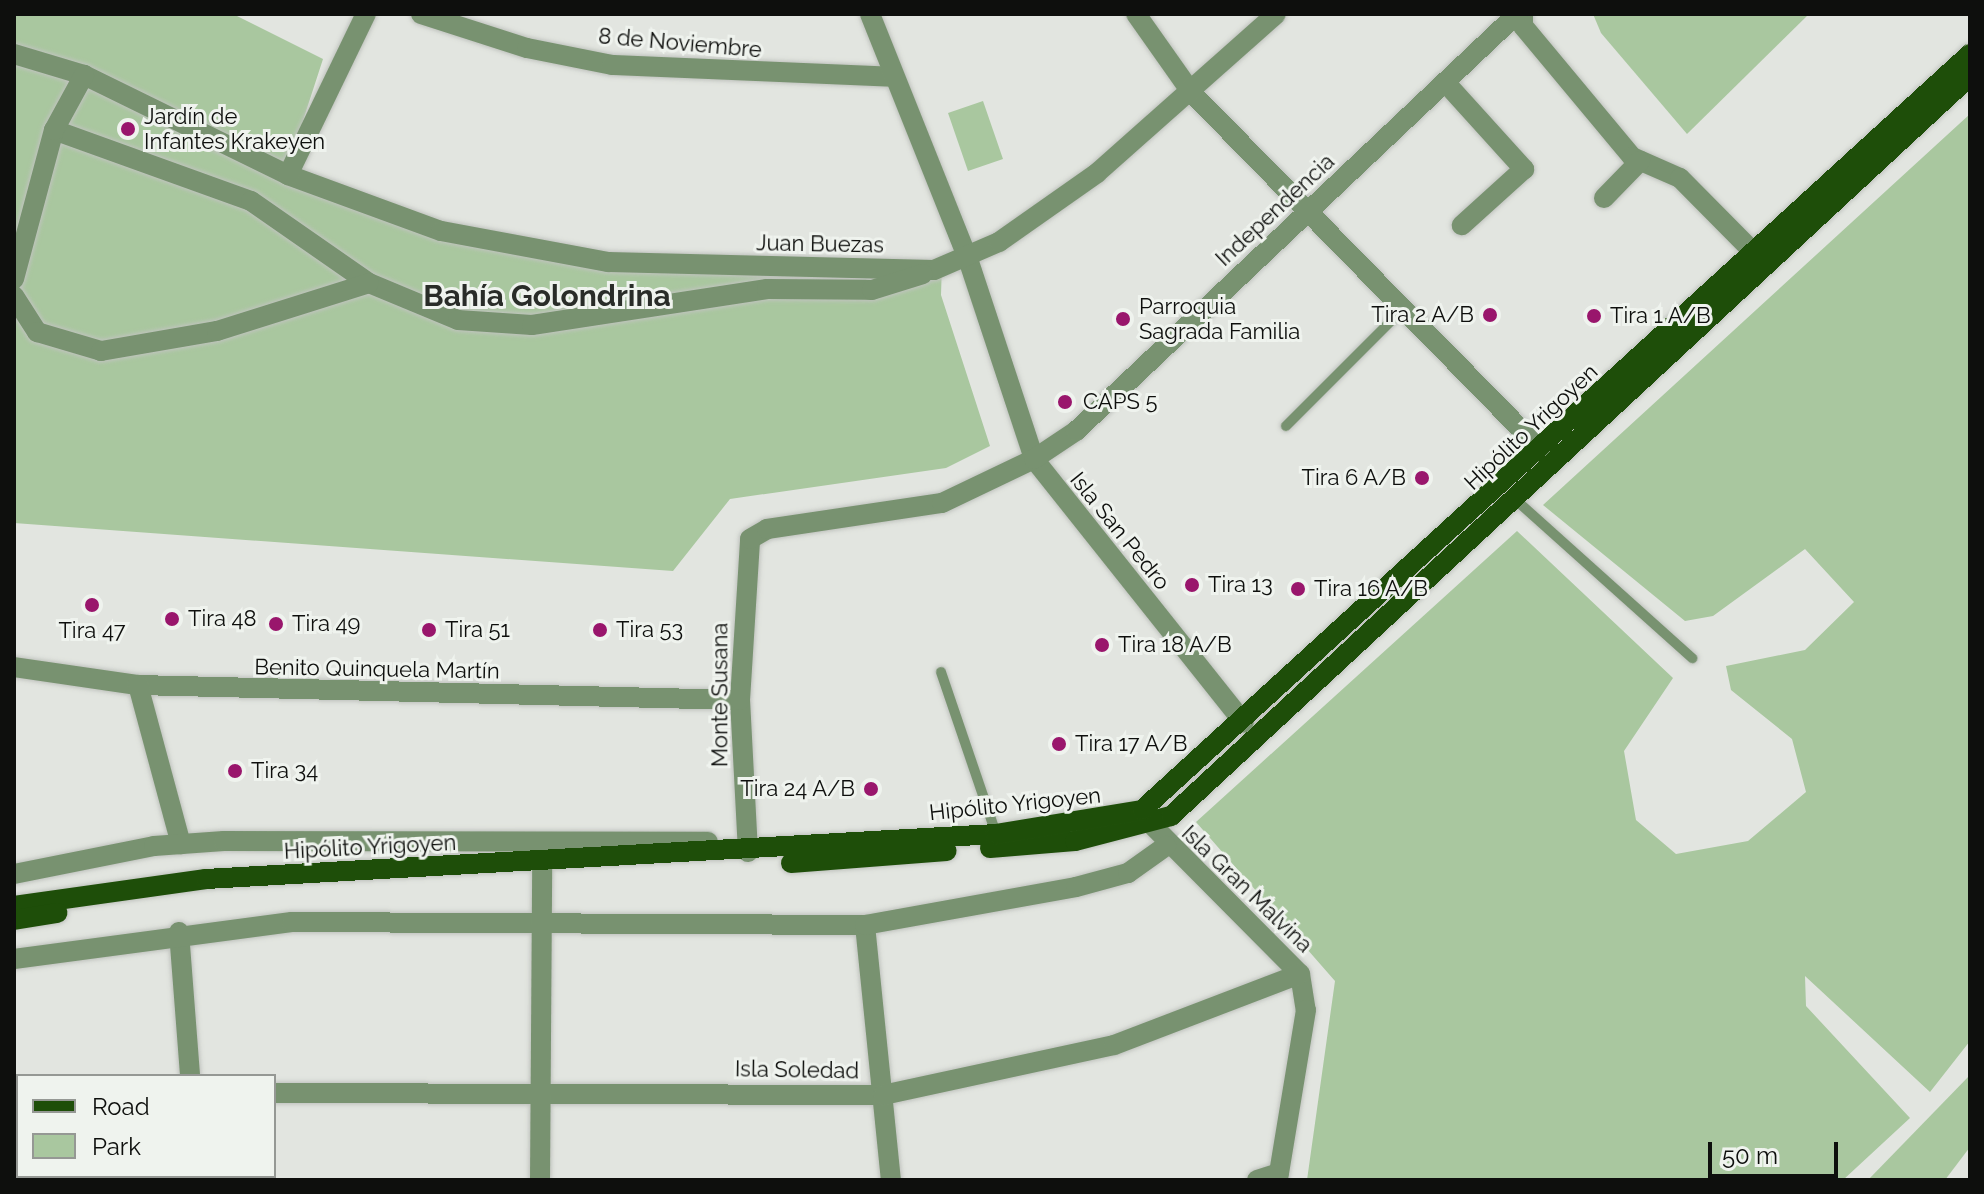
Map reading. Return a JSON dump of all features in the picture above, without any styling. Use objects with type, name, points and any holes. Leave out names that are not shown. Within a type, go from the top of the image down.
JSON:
[{"type":"main road","name":"Hipólito Yrigoyen","points":[[14,906],[206,879],[542,870],[748,847],[996,834],[1142,810],[1548,458],[1970,54]]},
{"type":"main road","name":"Hipólito Yrigoyen","points":[[1760,258],[1970,76]]},
{"type":"main road","name":"Hipólito Yrigoyen","points":[[14,920],[183,893],[1075,841],[1151,824],[1171,816],[1516,500],[1548,458]]},
{"type":"street","points":[[288,175],[366,14]]},
{"type":"street","name":"8 de Noviembre","points":[[421,14],[527,48],[612,65],[894,77]]},
{"type":"street","points":[[870,14],[968,259]]},
{"type":"street","points":[[1136,14],[1191,92],[1306,214],[1548,458]]},
{"type":"street","name":"Juan Buezas","points":[[14,54],[84,75],[288,175],[441,231],[608,262],[934,270],[968,259],[1097,173],[1276,14]]},
{"type":"street","points":[[1520,14],[1523,26],[1636,159],[1680,178],[1760,258]]},
{"type":"street","name":"Independencia","points":[[750,539],[767,529],[942,503],[1034,459],[1076,431],[1520,14]]},
{"type":"street","points":[[14,279],[54,130],[84,75]]},
{"type":"street","points":[[1445,82],[1524,169],[1462,225]]},
{"type":"street","points":[[54,130],[251,201],[369,283],[458,320],[532,325],[767,289],[872,290],[934,270]]},
{"type":"street","points":[[1604,198],[1636,159]]},
{"type":"street","name":"Isla San Pedro","points":[[968,259],[993,348],[1034,459],[1244,723]]},
{"type":"street","points":[[14,296],[37,332],[101,351],[217,331],[369,283]]},
{"type":"street","name":"Monte Susana","points":[[748,847],[740,700],[750,539]]},
{"type":"street","name":"Benito Quinquela Martín","points":[[14,667],[138,685],[740,700]]},
{"type":"street","points":[[138,685],[181,844]]},
{"type":"street","name":"Isla Gran Malvina","points":[[1151,824],[1166,846],[1300,974],[1306,1010],[1278,1177]]},
{"type":"street","points":[[14,874],[181,844],[748,847]]},
{"type":"street","points":[[14,959],[179,932],[292,922],[865,925],[1089,884],[1150,863],[1166,846]]},
{"type":"street","points":[[540,1180],[542,870]]},
{"type":"street","points":[[865,925],[891,1180]]},
{"type":"street","points":[[179,932],[190,1074]]},
{"type":"street","name":"Isla Soledad","points":[[276,1093],[541,1091],[883,1095],[1114,1045],[1300,974]]},
{"type":"street","points":[[1257,1180],[1278,1177]]},
{"type":"lane","points":[[1286,426],[1403,309]]},
{"type":"lane","points":[[1516,500],[1692,658]]},
{"type":"lane","points":[[941,672],[996,834]]},
{"type":"green space","points":[[14,14],[233,14],[323,59],[285,176],[440,233],[608,264],[942,263],[941,295],[990,446],[946,468],[730,499],[673,571],[14,523]]},
{"type":"green space","points":[[1593,14],[1809,14],[1687,134],[1601,33]]},
{"type":"green space","points":[[983,101],[1003,159],[968,171],[948,113]]},
{"type":"green space","points":[[1970,114],[1970,1041],[1930,1092],[1805,976],[1806,1006],[1910,1118],[1843,1180],[1307,1180],[1335,981],[1196,822],[1517,531],[1673,678],[1624,751],[1636,820],[1676,854],[1748,841],[1806,792],[1792,739],[1731,690],[1726,666],[1805,650],[1854,602],[1805,549],[1713,616],[1685,621],[1543,505]]},
{"type":"green space","points":[[1970,1075],[1970,1147],[1945,1180],[1868,1180]]},
{"type":"place","name":"Jardín de Infantes Krakeyen","points":[[128,129]]},
{"type":"place","name":"Tira 2 A/B","points":[[1490,315]]},
{"type":"place","name":"Tira 1 A/B","points":[[1594,316]]},
{"type":"place","name":"Parroquia Sagrada Familia","points":[[1123,319]]},
{"type":"place","name":"CAPS 5","points":[[1065,402]]},
{"type":"place","name":"Tira 6 A/B","points":[[1422,478]]},
{"type":"place","name":"Tira 13","points":[[1192,585]]},
{"type":"place","name":"Tira 16 A/B","points":[[1298,589]]},
{"type":"place","name":"Tira 47","points":[[92,605]]},
{"type":"place","name":"Tira 48","points":[[172,619]]},
{"type":"place","name":"Tira 49","points":[[276,624]]},
{"type":"place","name":"Tira 51","points":[[429,630]]},
{"type":"place","name":"Tira 53","points":[[600,630]]},
{"type":"place","name":"Tira 18 A/B","points":[[1102,645]]},
{"type":"place","name":"Tira 17 A/B","points":[[1059,744]]},
{"type":"place","name":"Tira 34","points":[[235,771]]},
{"type":"place","name":"Tira 24 A/B","points":[[871,789]]},
{"type":"district","name":"Bahía Golondrina","points":[[547,296]]}]
